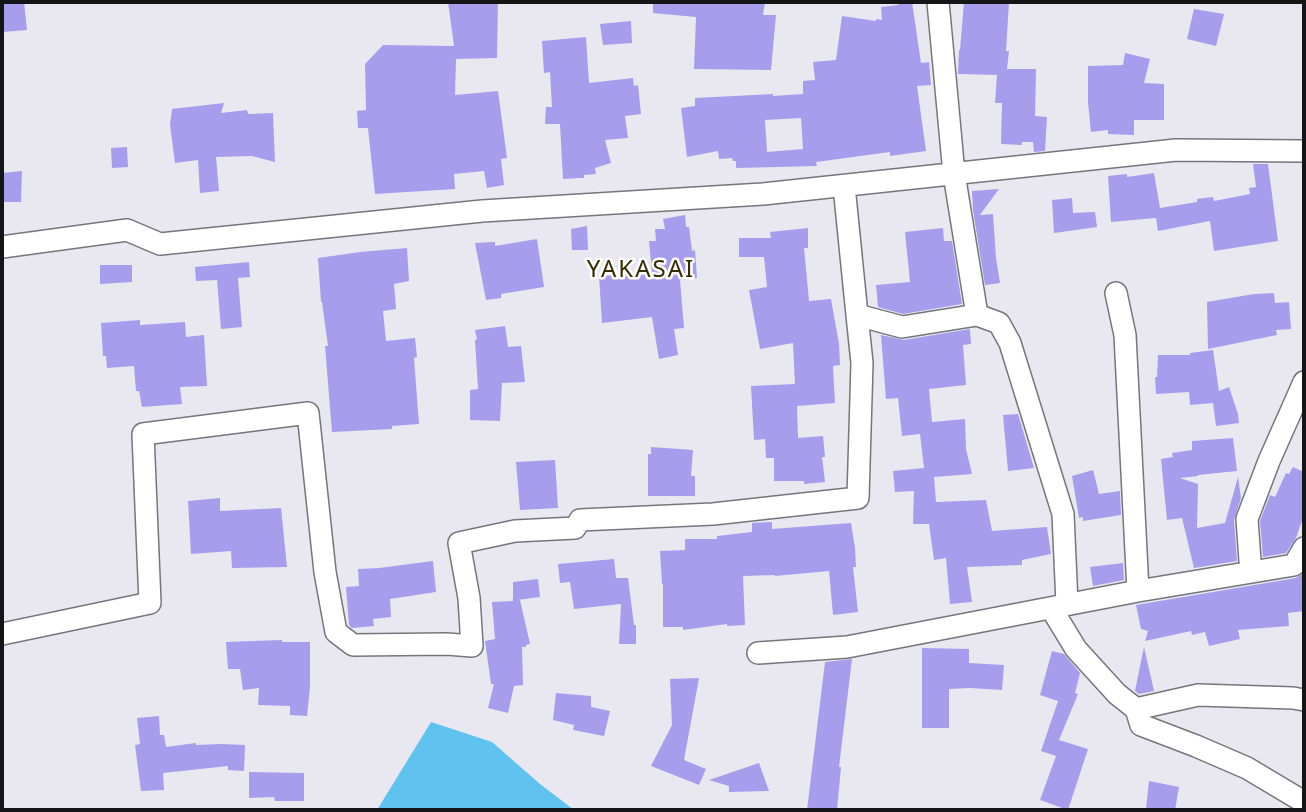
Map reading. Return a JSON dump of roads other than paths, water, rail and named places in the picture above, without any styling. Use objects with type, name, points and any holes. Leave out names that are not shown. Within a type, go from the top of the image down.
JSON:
[{"type":"street","points":[[938,2],[954,174],[977,315]]},
{"type":"street","points":[[2,247],[127,230],[160,244],[482,211],[763,194],[1176,150],[1304,151]]},
{"type":"street","points":[[2,634],[150,603],[143,434],[309,414],[325,572],[336,632],[353,645],[472,646],[468,597],[459,543],[515,531],[575,528],[580,520],[713,514],[858,498],[862,363],[844,186]]},
{"type":"street","points":[[1116,293],[1125,335],[1138,591]]},
{"type":"street","points":[[858,315],[902,327],[977,315],[999,323],[1010,343],[1063,514],[1059,606],[1076,649],[1117,694],[1136,709],[1140,725],[1247,768],[1304,802]]},
{"type":"street","points":[[1250,561],[1247,519],[1304,382]]},
{"type":"street","points":[[758,653],[847,647],[1301,559]]},
{"type":"street","points":[[1136,709],[1198,695],[1304,700]]},
{"type":"street","points":[[1266,780],[1288,810]]},
{"type":"water","points":[[431,722],[492,742],[574,810],[377,810]]},
{"type":"district","name":"YAKASAI","points":[[641,270]]}]
